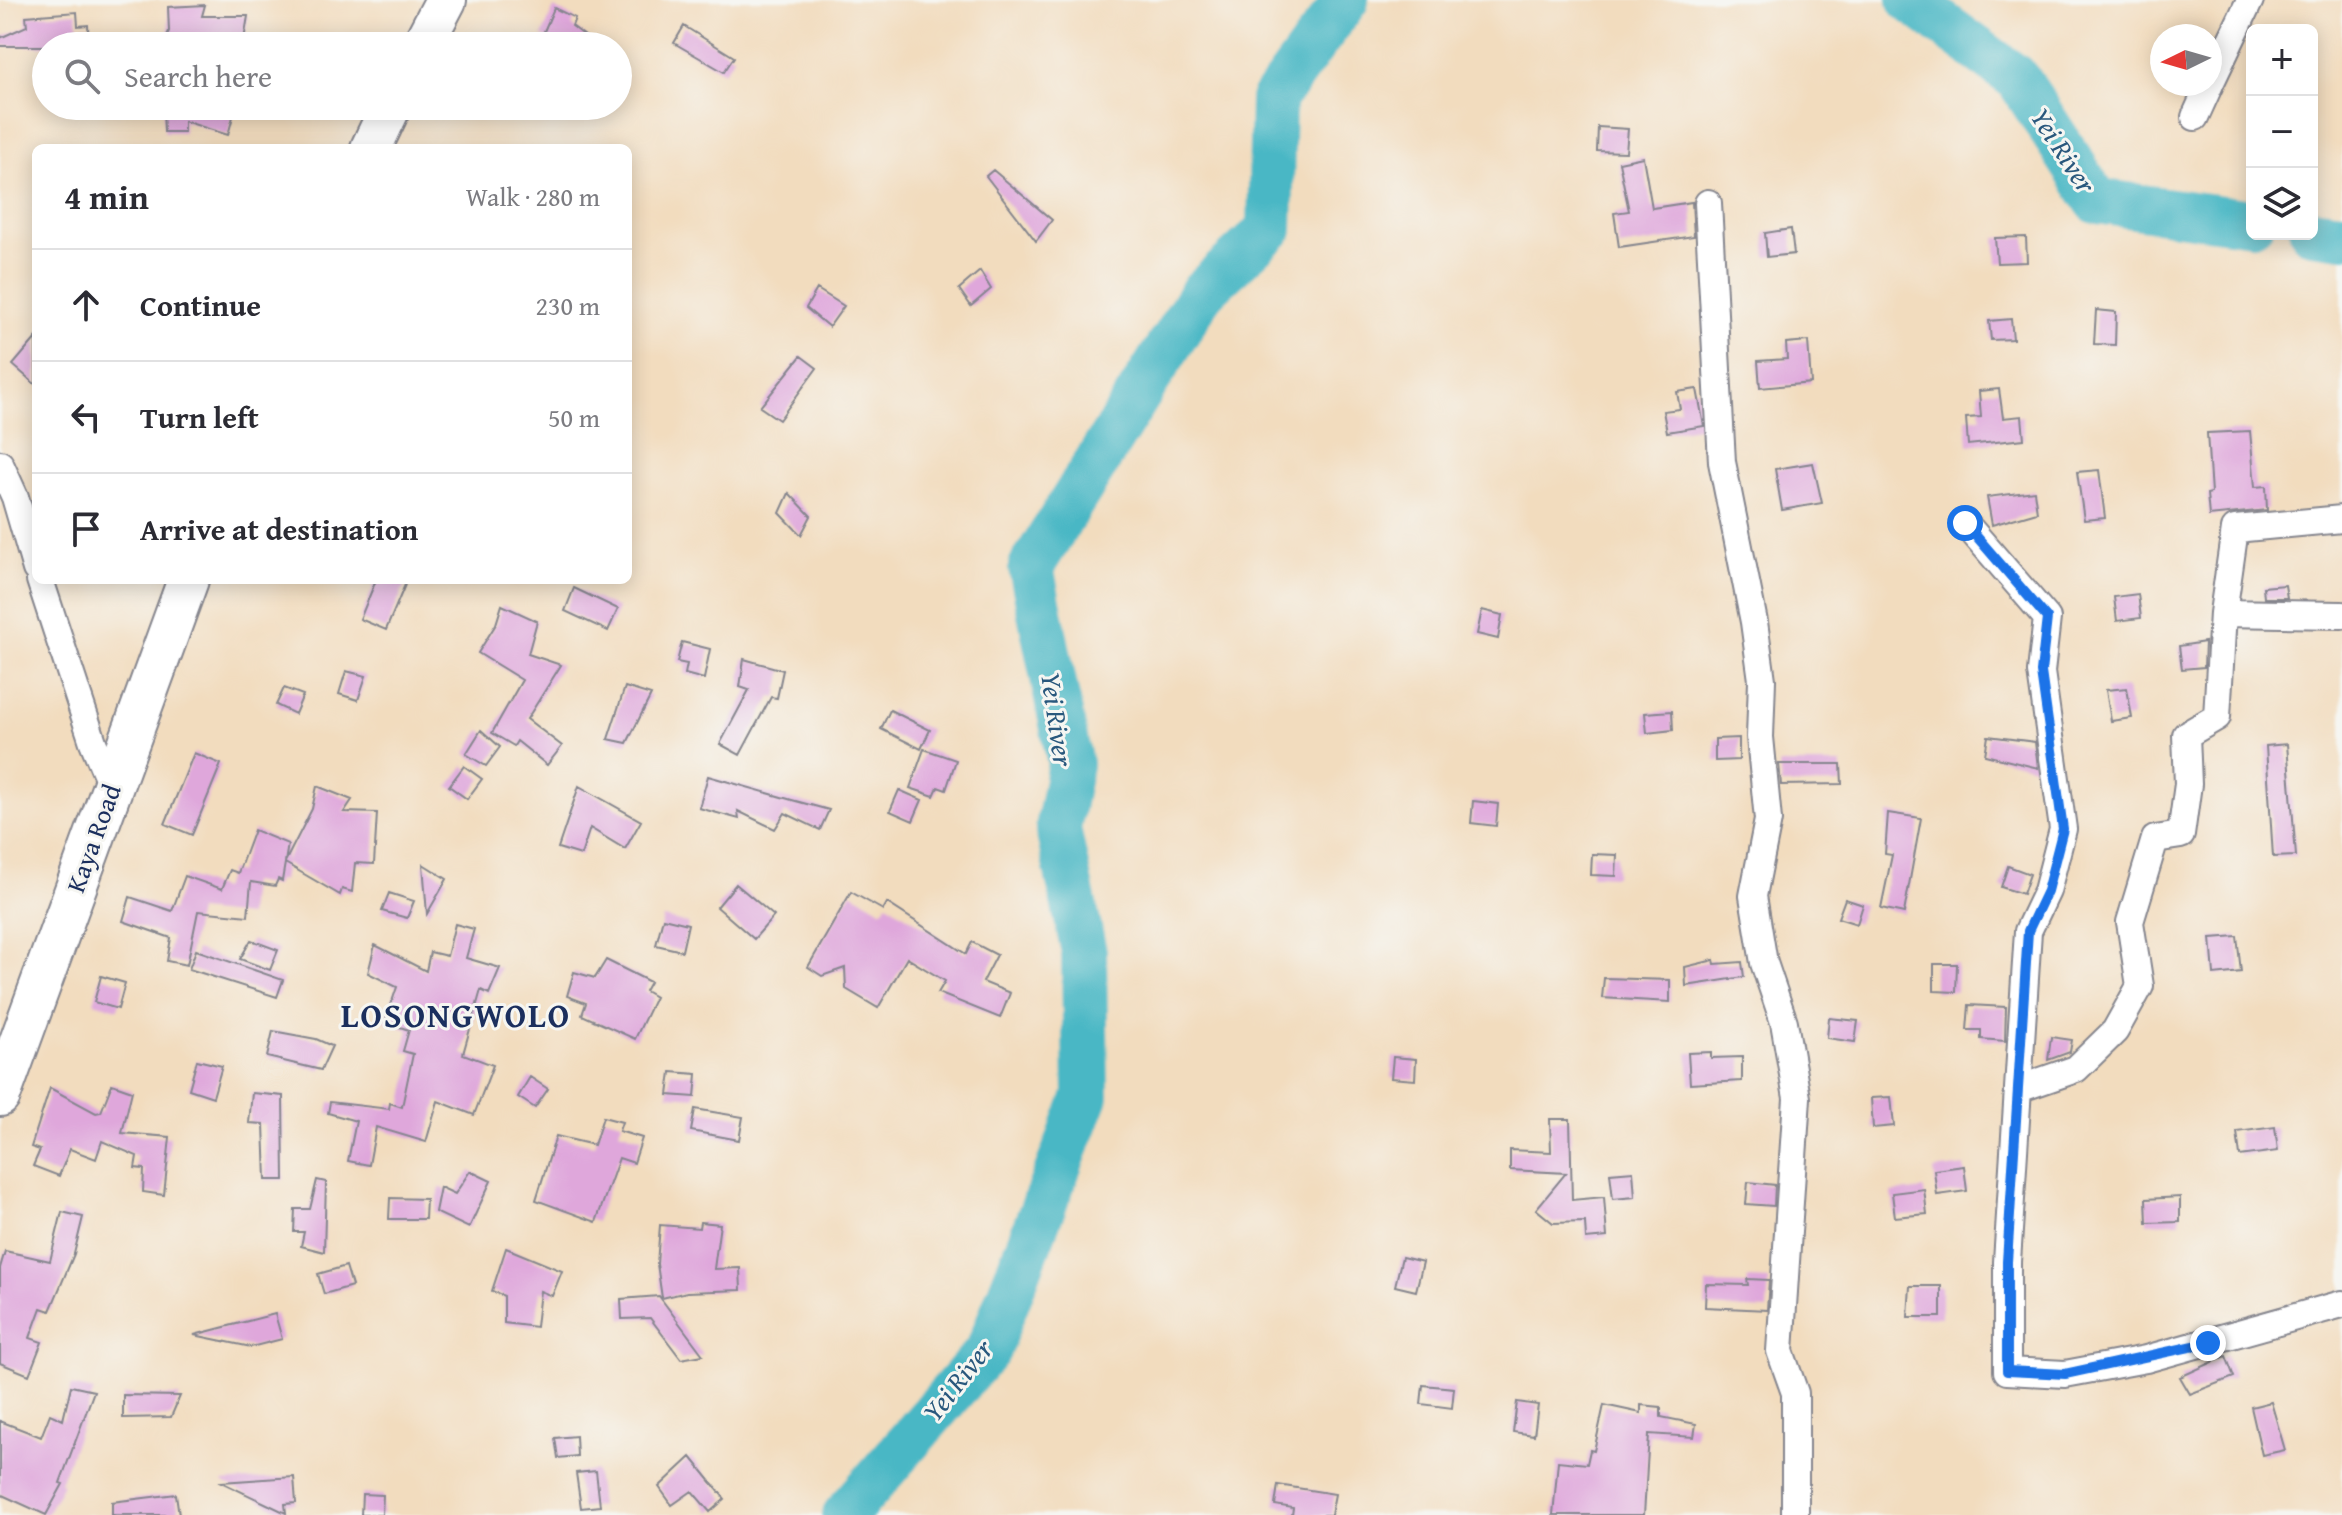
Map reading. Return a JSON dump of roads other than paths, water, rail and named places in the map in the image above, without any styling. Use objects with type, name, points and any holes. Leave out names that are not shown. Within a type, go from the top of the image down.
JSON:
[{"type":"main road","points":[[429,32],[446,0]]},
{"type":"main road","points":[[373,144],[384,120]]},
{"type":"main road","name":"Kaya Road","points":[[0,1096],[6,1056],[112,787],[187,584]]},
{"type":"street","points":[[2222,59],[2250,0]]},
{"type":"street","points":[[2195,117],[2205,96]]},
{"type":"street","points":[[1708,203],[1722,462],[1762,680],[1760,737],[1768,820],[1753,896],[1764,963],[1784,1022],[1797,1098],[1780,1351],[1795,1393],[1795,1515]]},
{"type":"street","points":[[0,464],[15,497],[32,555]]},
{"type":"street","points":[[2018,1089],[2076,1069],[2115,1031],[2140,986],[2130,922],[2155,839],[2181,835],[2188,784],[2186,735],[2217,717],[2223,613],[2235,529],[2342,519]]},
{"type":"street","points":[[1965,523],[2047,618],[2041,672],[2063,829],[2047,891],[2028,931],[2007,1262],[2007,1371],[2065,1374],[2146,1359],[2342,1304]]},
{"type":"street","points":[[41,584],[93,742],[112,787]]},
{"type":"street","points":[[2223,613],[2342,615]]},
{"type":"waterway","name":"Yei River","points":[[845,1515],[988,1350],[1086,1096],[1084,952],[1058,829],[1070,764],[1031,567],[1203,291],[1270,229],[1273,100],[1346,0]]},
{"type":"waterway","name":"Yei River","points":[[1910,0],[2018,79],[2097,201],[2246,221]]},
{"type":"waterway","name":"Yei River","points":[[2318,232],[2342,235]]},
{"type":"district","name":"LOSONGWOLO","points":[[456,1014]]}]
